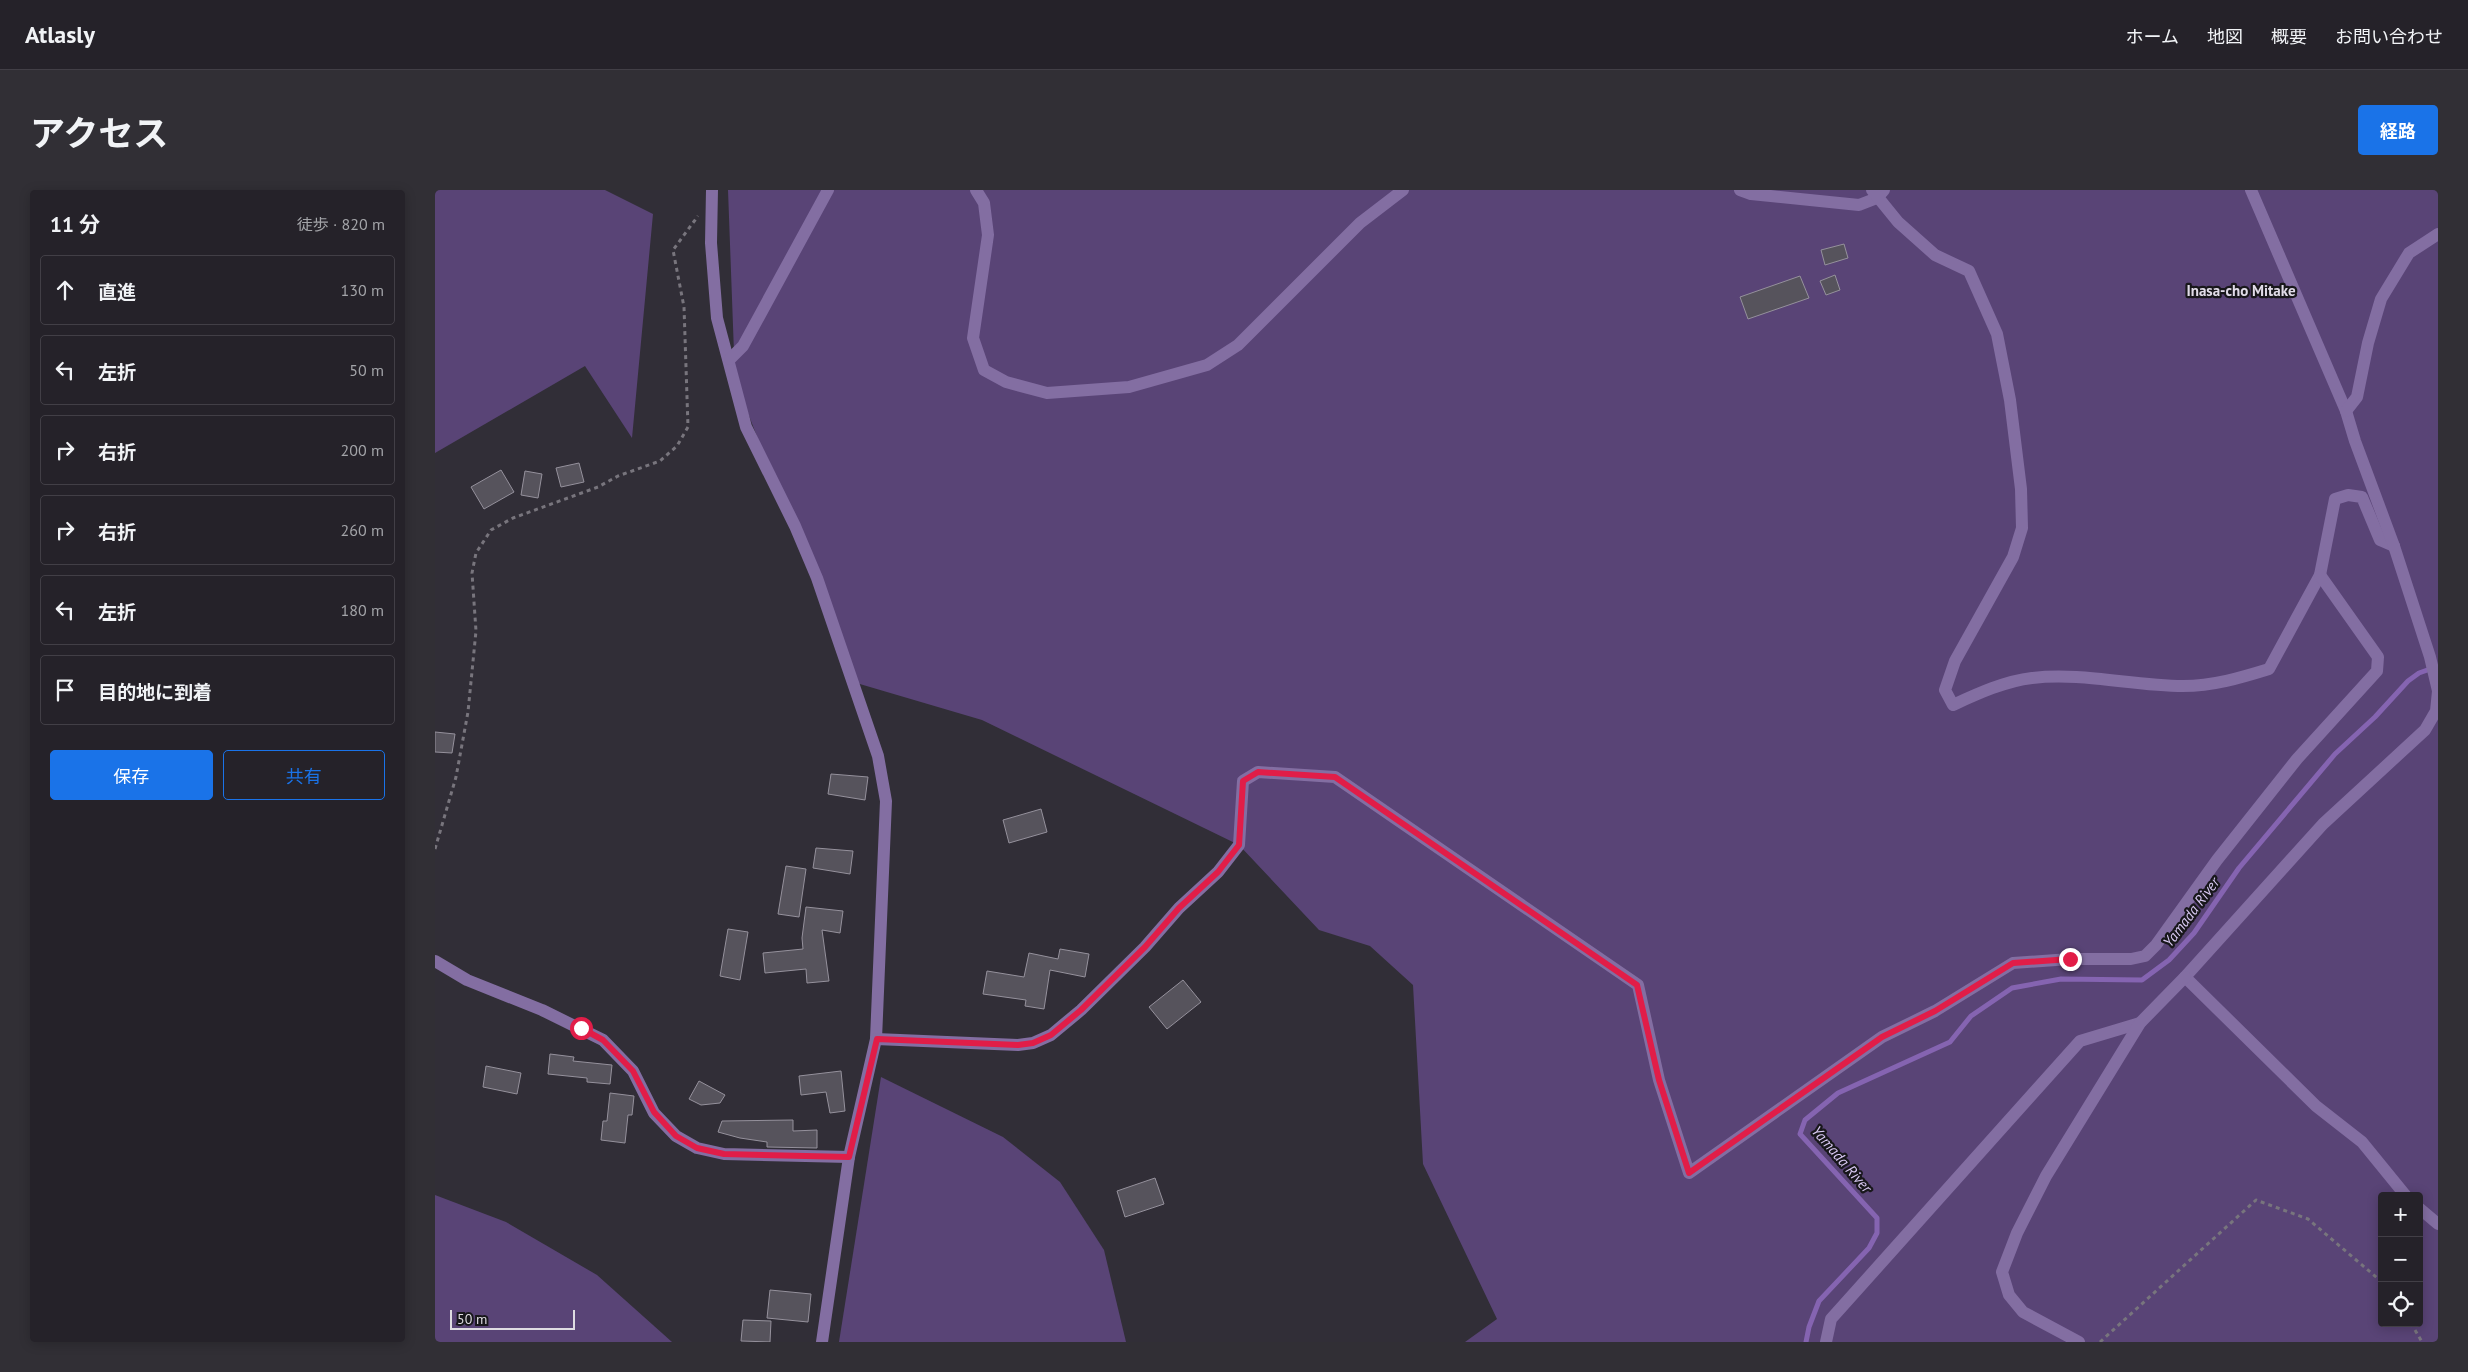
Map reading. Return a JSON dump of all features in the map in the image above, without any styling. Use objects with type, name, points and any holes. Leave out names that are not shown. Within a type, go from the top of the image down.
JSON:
[{"type":"street","points":[[730,360],[743,346],[828,190]]},
{"type":"street","points":[[976,190],[984,203],[988,235],[973,338],[984,370],[1005,382],[1047,393],[1129,387],[1207,366],[1238,345],[1360,222],[1403,190]]},
{"type":"street","points":[[1740,190],[1751,194],[1859,205],[1878,193],[1898,222],[1935,255],[1969,272],[1997,334],[2010,400],[2021,489],[2022,528],[2013,557],[1955,661],[1945,690],[1953,705],[1980,693],[2031,678],[2066,677],[2183,686],[2219,684],[2269,669],[2321,575],[2335,500],[2348,495],[2362,497],[2380,540],[2395,546]]},
{"type":"street","points":[[2079,1342],[2023,1312],[2009,1296],[2002,1272],[2017,1233],[2046,1176],[2140,1023],[2185,977],[2323,824],[2425,730],[2436,711],[2438,691],[2436,677],[2395,546],[2355,441],[2346,411],[2251,190]]},
{"type":"street","points":[[712,193],[711,243],[717,318],[730,360],[746,427],[795,526],[817,578],[878,756],[887,802],[877,1039],[849,1157],[822,1342]]},
{"type":"street","points":[[2346,411],[2357,397],[2368,343],[2381,298],[2409,253],[2438,234]]},
{"type":"street","points":[[877,1039],[1018,1045],[1033,1043],[1051,1035],[1081,1010],[1145,947],[1179,908],[1218,872],[1239,845],[1243,781],[1258,772],[1335,777],[1637,985],[1659,1080],[1689,1173],[1882,1037],[1935,1011],[2013,963],[2070,959],[2131,959],[2145,956],[2156,945],[2217,860],[2297,759],[2377,672],[2378,657],[2321,575]]},
{"type":"street","points":[[435,961],[467,980],[542,1010],[603,1040],[633,1071],[654,1112],[676,1136],[697,1148],[724,1154],[849,1157]]},
{"type":"street","points":[[2185,977],[2316,1106],[2362,1142],[2404,1192]]},
{"type":"street","points":[[1826,1342],[1831,1319],[2080,1041],[2140,1023]]},
{"type":"street","points":[[2423,1211],[2438,1224]]},
{"type":"path","points":[[435,849],[456,778],[468,712],[476,631],[472,573],[476,553],[491,530],[513,518],[598,487],[618,476],[660,461],[677,446],[688,427],[684,307],[673,250],[712,193]]},
{"type":"path","points":[[2100,1342],[2255,1200],[2308,1219],[2378,1279]]},
{"type":"path","points":[[2414,1327],[2423,1342]]},
{"type":"shaded area","points":[[435,190],[605,190],[653,214],[632,438],[585,366],[435,453]]},
{"type":"shaded area","points":[[728,190],[2438,190],[2438,1342],[1465,1342],[1497,1319],[1423,1164],[1413,985],[1370,946],[1319,930],[1239,845],[982,720],[853,682],[735,380]]},
{"type":"shaded area","points":[[881,1077],[1003,1137],[1060,1182],[1104,1250],[1126,1342],[839,1342]]},
{"type":"shaded area","points":[[435,1195],[506,1222],[597,1275],[672,1342],[435,1342]]},
{"type":"building","points":[[1844,244],[1848,258],[1825,265],[1821,250]]},
{"type":"building","points":[[1835,275],[1840,290],[1826,295],[1820,281]]},
{"type":"building","points":[[1800,276],[1809,298],[1748,319],[1740,297]]},
{"type":"building","points":[[579,463],[584,482],[561,487],[556,468]]},
{"type":"building","points":[[501,470],[514,492],[484,509],[471,487]]},
{"type":"building","points":[[525,471],[542,474],[538,498],[521,495]]},
{"type":"building","points":[[435,732],[455,734],[452,753],[435,752]]},
{"type":"building","points":[[831,774],[868,777],[865,800],[828,794]]},
{"type":"building","points":[[1041,809],[1047,832],[1009,843],[1003,820]]},
{"type":"building","points":[[816,848],[853,851],[850,874],[813,868]]},
{"type":"building","points":[[786,866],[806,869],[799,917],[778,914]]},
{"type":"building","points":[[806,907],[843,911],[840,933],[822,930],[829,981],[807,983],[806,969],[765,973],[763,953],[803,949],[802,938]]},
{"type":"building","points":[[728,929],[748,932],[740,980],[720,976]]},
{"type":"building","points":[[1060,949],[1089,954],[1085,977],[1050,970],[1044,1009],[1025,1006],[1026,1000],[983,994],[987,971],[1024,977],[1029,953],[1058,959]]},
{"type":"building","points":[[1183,980],[1201,1002],[1167,1029],[1149,1007]]},
{"type":"building","points":[[550,1054],[574,1057],[573,1061],[612,1065],[610,1084],[587,1082],[587,1078],[548,1074]]},
{"type":"building","points":[[486,1066],[521,1073],[517,1094],[483,1087]]},
{"type":"building","points":[[841,1071],[845,1111],[830,1113],[826,1092],[801,1095],[799,1076]]},
{"type":"building","points":[[699,1081],[725,1095],[720,1103],[701,1105],[689,1099]]},
{"type":"building","points":[[610,1093],[634,1096],[632,1115],[628,1115],[625,1143],[601,1140],[603,1121],[607,1121]]},
{"type":"building","points":[[793,1120],[793,1131],[817,1130],[817,1148],[767,1147],[767,1142],[718,1132],[722,1121]]},
{"type":"building","points":[[1155,1178],[1164,1204],[1125,1217],[1117,1191]]},
{"type":"building","points":[[770,1290],[811,1294],[808,1322],[767,1318]]},
{"type":"building","points":[[743,1320],[771,1321],[770,1342],[741,1341]]},
{"type":"waterway","name":"Yamada River","points":[[1806,1342],[1809,1327],[1819,1301],[1869,1248],[1877,1233],[1877,1218],[1800,1134],[1805,1120],[1838,1093],[1950,1042],[1971,1016],[2012,988],[2061,979],[2142,980],[2169,960],[2194,933],[2239,868],[2335,754],[2375,717],[2408,681],[2419,673],[2433,668]]},
{"type":"district","name":"Inasa-cho Mitake","points":[[2241,290]]},
{"type":"route","points":[[581,1028],[603,1040],[633,1071],[654,1112],[676,1136],[697,1148],[724,1154],[849,1157],[877,1039],[1018,1045],[1033,1043],[1051,1035],[1081,1010],[1145,947],[1179,908],[1218,872],[1239,845],[1243,781],[1258,772],[1335,777],[1637,985],[1659,1080],[1689,1173],[1882,1037],[1935,1011],[2013,963],[2070,959]]}]
